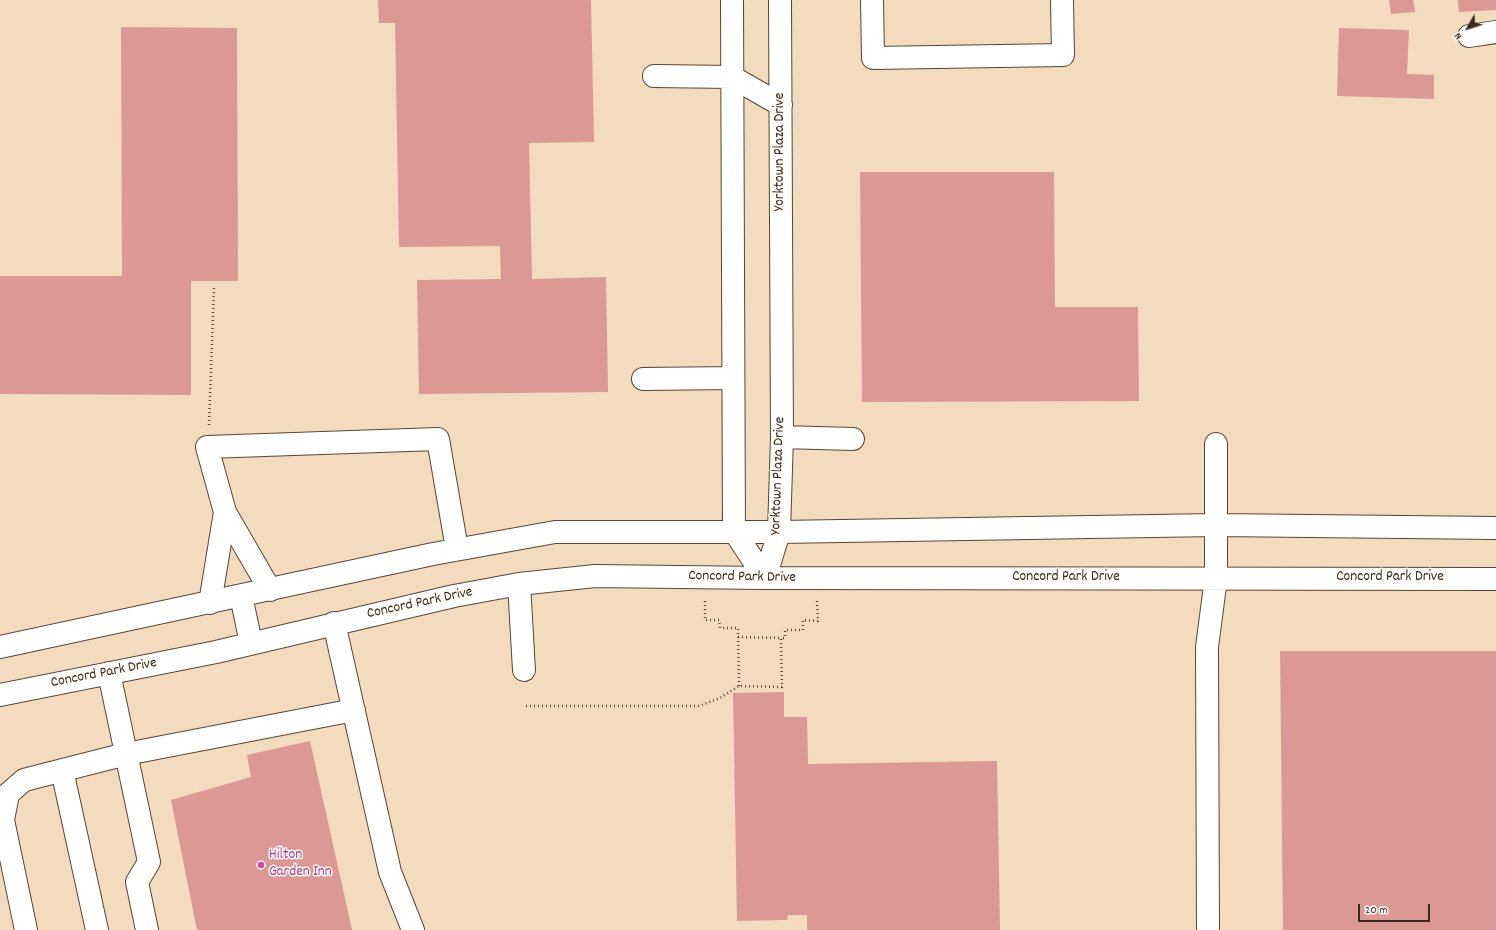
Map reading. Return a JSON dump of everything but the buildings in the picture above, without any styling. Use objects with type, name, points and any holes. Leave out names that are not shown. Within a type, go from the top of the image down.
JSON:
[{"type":"street","points":[[732,0],[734,531],[765,578]]},
{"type":"street","name":"Yorktown Plaza Drive","points":[[765,578],[779,532],[782,436],[780,0]]},
{"type":"street","points":[[872,0],[873,58],[1063,55],[1062,0]]},
{"type":"street","points":[[1469,36],[1496,32]]},
{"type":"street","points":[[654,76],[732,77],[781,105]]},
{"type":"street","points":[[643,379],[733,378]]},
{"type":"street","points":[[782,436],[853,439]]},
{"type":"street","points":[[270,590],[225,512],[207,447],[438,439],[457,549]]},
{"type":"street","points":[[1208,930],[1207,647],[1216,578],[1216,444]]},
{"type":"street","points":[[210,603],[225,512]]},
{"type":"street","points":[[0,647],[457,549],[555,532],[779,532],[1216,525],[1496,528]]},
{"type":"street","name":"Concord Park Drive","points":[[0,695],[251,643],[454,596],[519,584],[595,576],[765,578],[1496,579]]},
{"type":"street","points":[[519,584],[524,670]]},
{"type":"street","points":[[241,596],[251,643]]},
{"type":"street","points":[[334,623],[390,872],[413,930]]},
{"type":"street","points":[[109,673],[149,862],[137,882],[147,930]]},
{"type":"street","points":[[26,930],[3,820],[8,794],[24,780],[126,754],[354,710]]},
{"type":"street","points":[[62,770],[97,930]]},
{"type":"path","points":[[207,447],[211,402],[214,287]]},
{"type":"path","points":[[712,600],[705,600],[705,620],[719,620],[720,628],[738,628],[739,686]]},
{"type":"path","points":[[738,637],[785,638],[785,630],[803,630],[803,620],[818,621],[817,600],[809,600]]},
{"type":"path","points":[[526,706],[699,706],[720,698],[739,686],[782,687],[781,638]]},
{"type":"place","name":"Hilton Garden Inn","points":[[261,865]]}]
